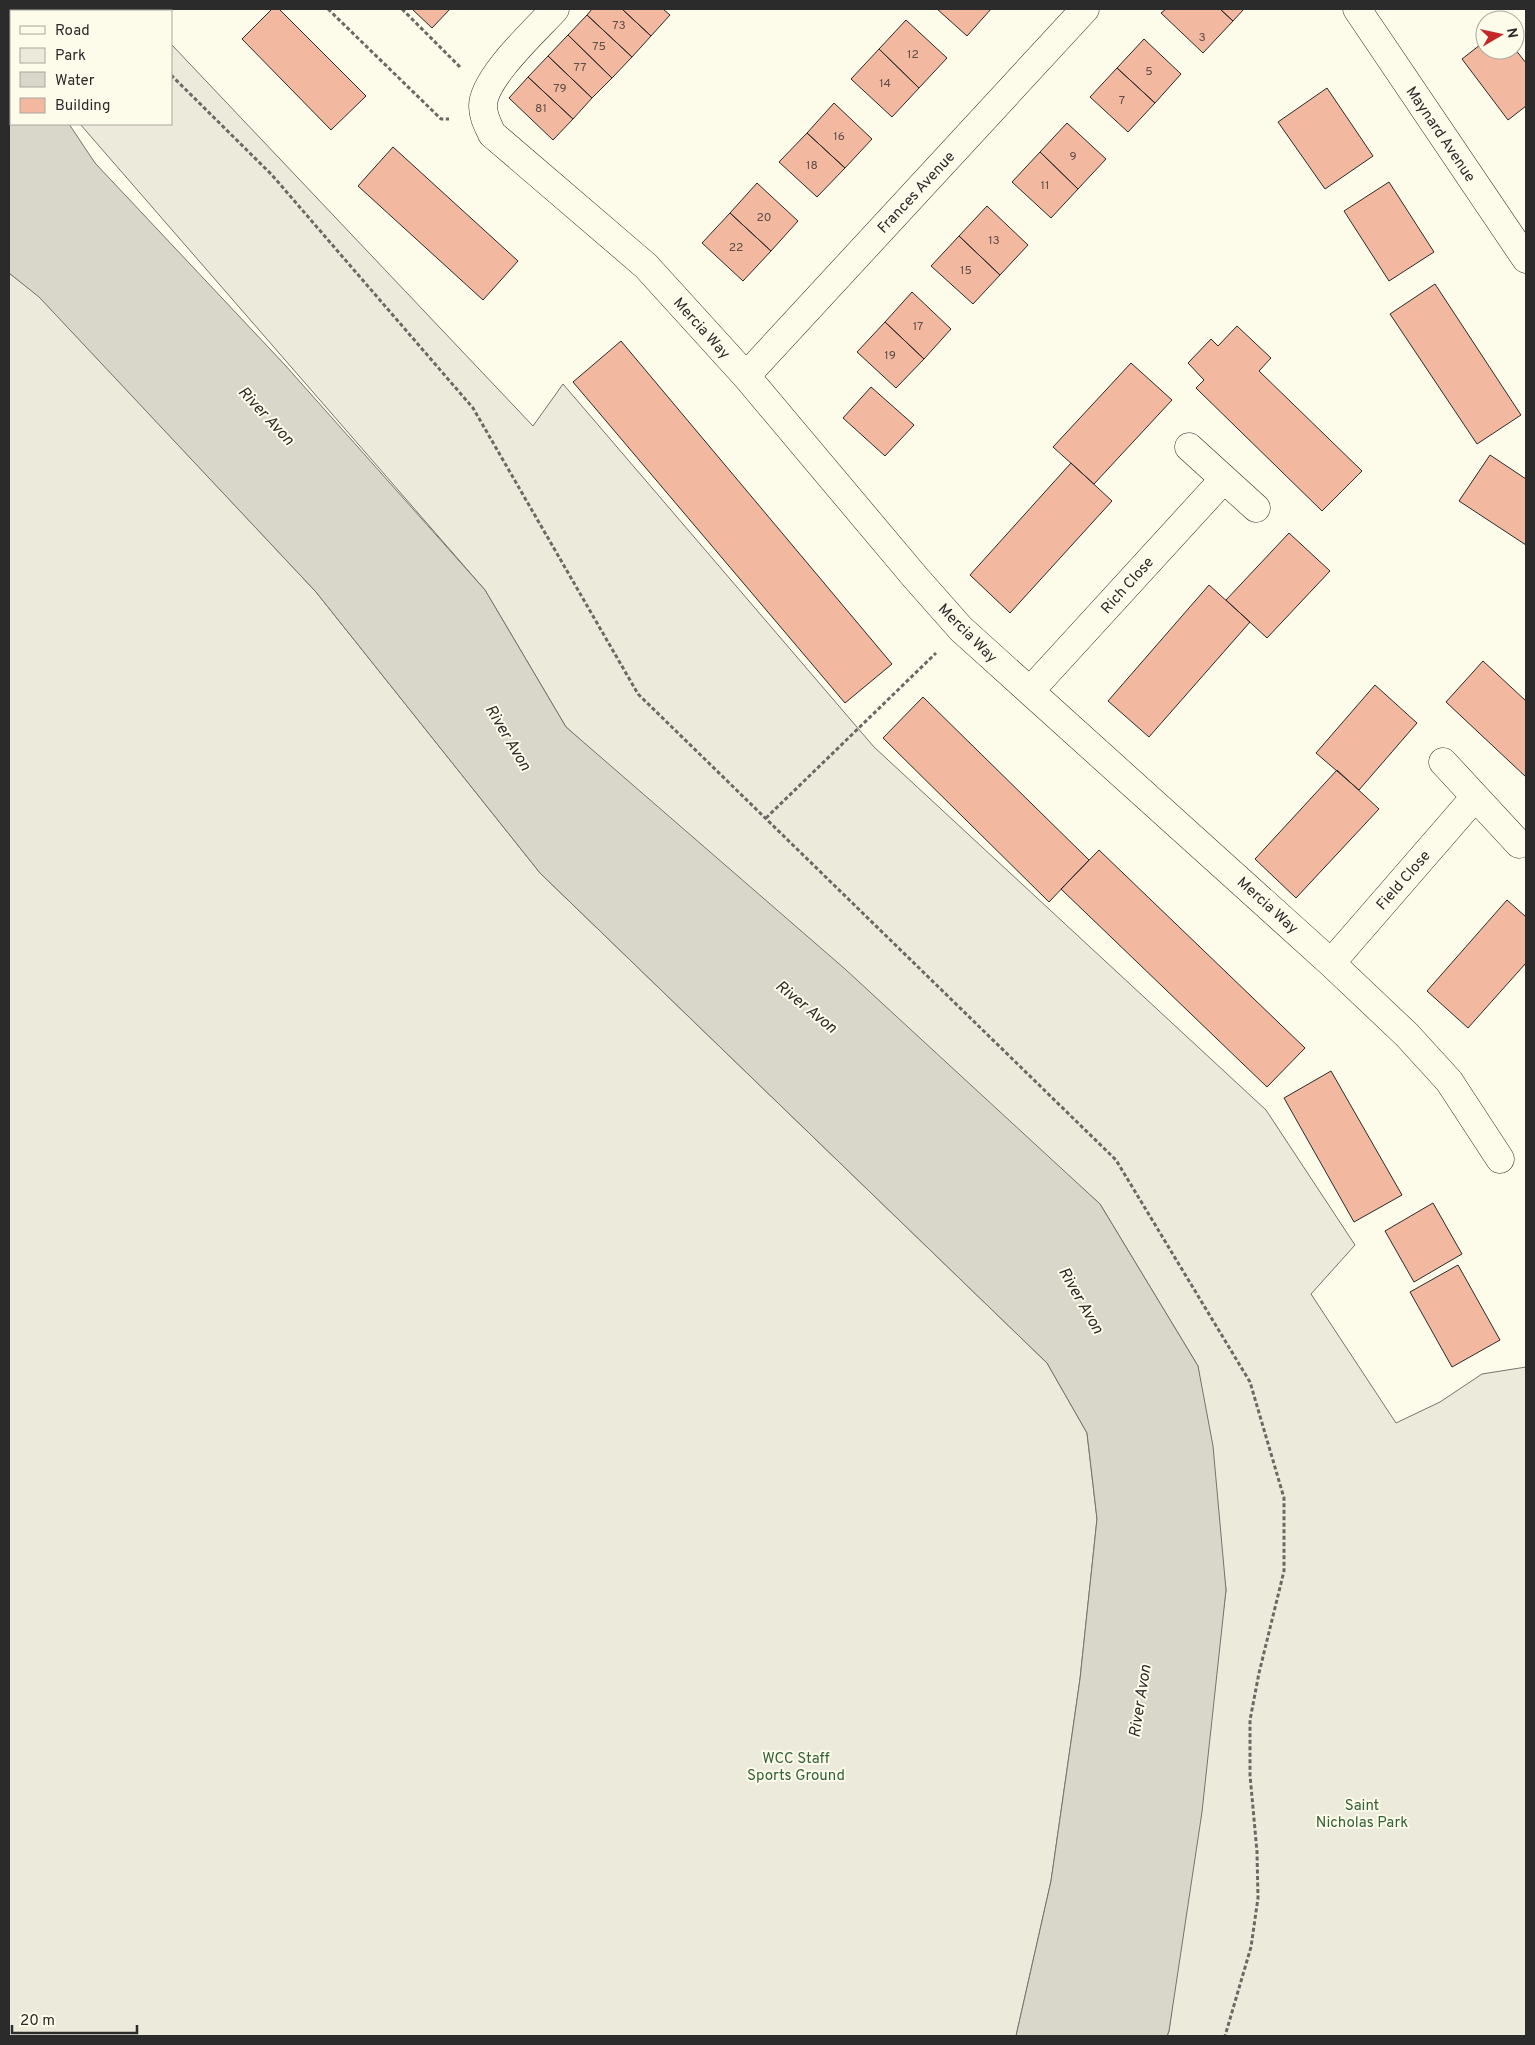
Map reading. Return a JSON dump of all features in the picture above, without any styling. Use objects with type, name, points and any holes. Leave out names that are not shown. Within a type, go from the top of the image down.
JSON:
[{"type":"street","points":[[484,119],[483,104],[492,78],[555,9]]},
{"type":"street","name":"Frances Avenue","points":[[746,376],[1085,9]]},
{"type":"street","name":"Maynard Avenue","points":[[1357,9],[1526,259]]},
{"type":"street","name":"Mercia Way","points":[[484,119],[492,134],[505,146],[646,266],[746,376],[961,629],[1331,963],[1408,1035],[1449,1081],[1500,1159]]},
{"type":"street","points":[[1189,447],[1256,508]]},
{"type":"street","name":"Rich Close","points":[[1030,692],[1224,478]]},
{"type":"street","points":[[1443,762],[1519,844]]},
{"type":"street","name":"Field Close","points":[[1331,963],[1475,797]]},
{"type":"path","points":[[328,9],[442,119],[484,119]]},
{"type":"path","points":[[402,9],[462,69]]},
{"type":"path","points":[[172,76],[272,175],[473,408],[638,694],[1116,1160],[1250,1382],[1284,1498],[1284,1572],[1259,1672],[1250,1720],[1250,1776],[1257,1852],[1258,1898],[1251,1947],[1225,2036]]},
{"type":"path","points":[[766,818],[931,658]]},
{"type":"green space","points":[[9,9],[138,10],[10,10],[9,52]]},
{"type":"green space","name":"Saint Nicholas Park","points":[[172,45],[533,426],[563,384],[874,747],[1266,1110],[1355,1245],[1311,1294],[1396,1423],[1440,1402],[1482,1374],[1526,1367],[1526,2036],[1167,2036],[1226,1590],[1198,1366],[1100,1204],[566,727],[485,590],[81,125],[172,125]]},
{"type":"green space","name":"WCC Staff Sports Ground","points":[[9,273],[39,296],[316,592],[540,873],[1047,1363],[1087,1433],[1097,1519],[1080,1679],[1051,1881],[1016,2036],[9,2036]]},
{"type":"water","name":"River Avon","points":[[9,52],[10,125],[70,125],[95,163],[285,365],[485,590],[566,727],[845,969],[1100,1204],[1198,1366],[1213,1446],[1226,1590],[1202,1812],[1167,2036],[1016,2036],[1051,1881],[1080,1679],[1097,1519],[1087,1433],[1047,1363],[540,873],[316,592],[39,297],[9,273]]},
{"type":"building","points":[[272,9],[279,9],[366,96],[331,130],[242,39]]},
{"type":"building","points":[[412,9],[450,9],[432,28]]},
{"type":"building","points":[[592,9],[622,9],[651,36],[632,57],[587,15]]},
{"type":"building","points":[[622,9],[663,9],[670,15],[651,36]]},
{"type":"building","points":[[937,9],[991,9],[967,36]]},
{"type":"building","points":[[1166,9],[1220,9],[1233,21],[1203,53],[1161,13]]},
{"type":"building","points":[[1220,9],[1244,9],[1233,21]]},
{"type":"building","points":[[587,15],[632,57],[612,78],[568,35]]},
{"type":"building","points":[[906,20],[947,58],[919,88],[879,49]]},
{"type":"building","points":[[568,35],[612,78],[592,98],[548,56]]},
{"type":"building","points":[[1144,39],[1181,74],[1155,103],[1117,68]]},
{"type":"building","points":[[879,49],[919,88],[892,117],[851,79]]},
{"type":"building","points":[[1475,49],[1475,60],[1524,60],[1526,63],[1526,106],[1508,120],[1462,59]]},
{"type":"building","points":[[548,56],[592,98],[573,119],[528,77]]},
{"type":"building","points":[[1117,68],[1155,103],[1128,132],[1090,97]]},
{"type":"building","points":[[528,77],[573,119],[553,140],[509,98]]},
{"type":"building","points":[[1327,88],[1373,156],[1325,189],[1278,122]]},
{"type":"building","points":[[834,103],[872,139],[845,168],[807,133]]},
{"type":"building","points":[[1067,123],[1106,159],[1078,189],[1040,152]]},
{"type":"building","points":[[807,133],[845,168],[817,197],[779,162]]},
{"type":"building","points":[[393,147],[518,261],[483,300],[358,186]]},
{"type":"building","points":[[1040,152],[1078,189],[1051,218],[1012,182]]},
{"type":"building","points":[[1389,182],[1434,252],[1389,281],[1344,211]]},
{"type":"building","points":[[757,183],[798,221],[771,251],[730,213]]},
{"type":"building","points":[[987,206],[1028,245],[1000,275],[959,236]]},
{"type":"building","points":[[730,213],[771,251],[743,281],[702,243]]},
{"type":"building","points":[[959,236],[1000,275],[973,304],[931,266]]},
{"type":"building","points":[[1435,284],[1521,415],[1477,444],[1390,314]]},
{"type":"building","points":[[912,292],[951,329],[924,359],[885,322]]},
{"type":"building","points":[[885,322],[924,359],[896,388],[857,352]]},
{"type":"building","points":[[1237,326],[1271,358],[1259,371],[1362,471],[1322,511],[1196,388],[1204,380],[1188,363],[1211,339],[1218,346]]},
{"type":"building","points":[[621,341],[892,664],[845,703],[573,382]]},
{"type":"building","points":[[1131,363],[1172,400],[1094,484],[1053,447]]},
{"type":"building","points":[[871,387],[914,425],[885,456],[843,418]]},
{"type":"building","points":[[1490,455],[1526,479],[1526,545],[1459,501]]},
{"type":"building","points":[[1071,463],[1112,501],[1010,613],[970,575]]},
{"type":"building","points":[[1289,533],[1330,571],[1267,638],[1226,600]]},
{"type":"building","points":[[1209,585],[1250,622],[1149,737],[1108,701]]},
{"type":"building","points":[[1483,661],[1526,701],[1526,777],[1446,702]]},
{"type":"building","points":[[1375,685],[1417,723],[1359,790],[1316,753]]},
{"type":"building","points":[[923,697],[1089,860],[1049,902],[883,738]]},
{"type":"building","points":[[1337,770],[1379,809],[1296,898],[1255,859]]},
{"type":"building","points":[[1099,850],[1305,1048],[1267,1087],[1061,889]]},
{"type":"building","points":[[1507,900],[1526,917],[1526,963],[1468,1028],[1427,991]]},
{"type":"building","points":[[1331,1071],[1402,1195],[1354,1222],[1284,1098]]},
{"type":"building","points":[[1433,1203],[1462,1254],[1414,1282],[1385,1231]]},
{"type":"building","points":[[1458,1265],[1500,1340],[1452,1367],[1410,1292]]}]
